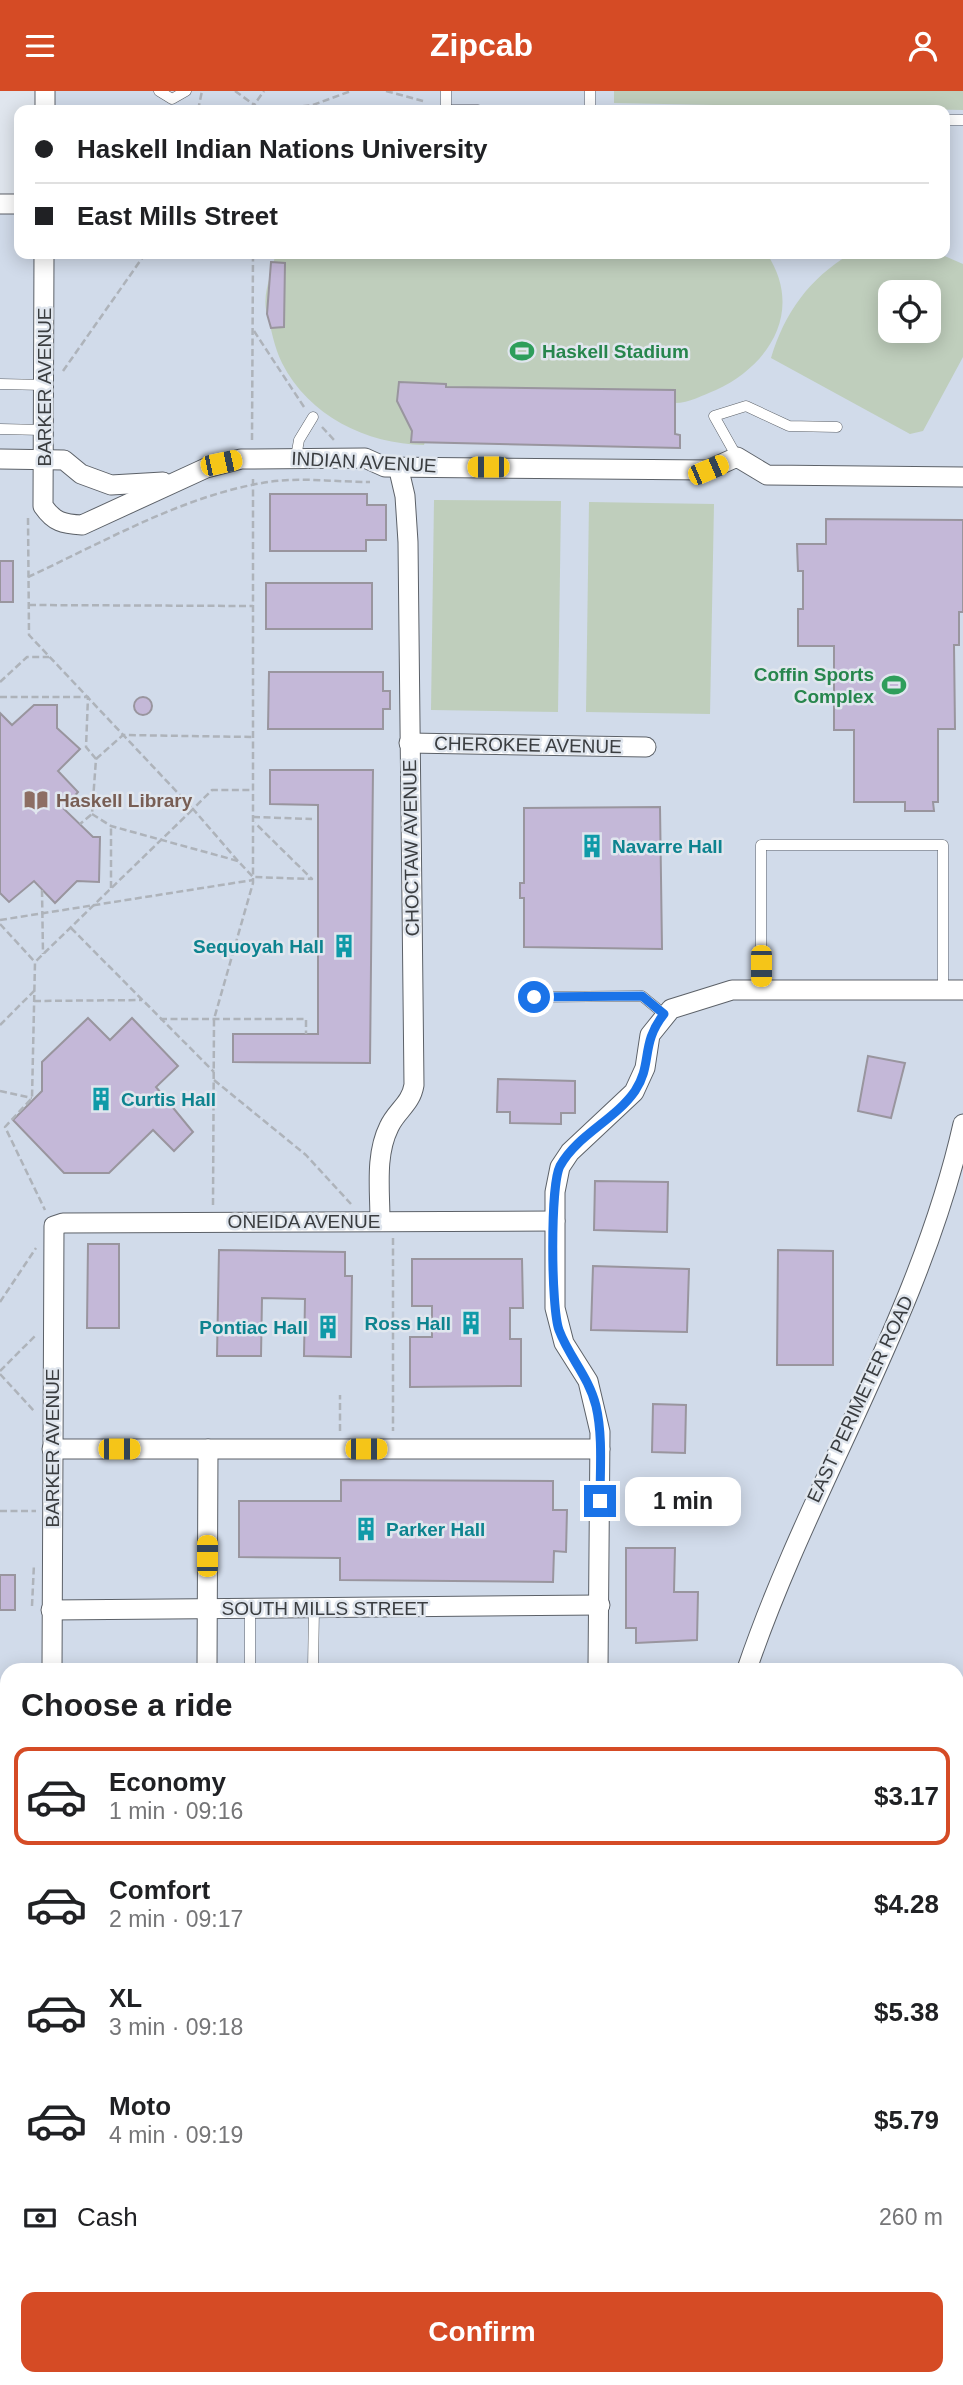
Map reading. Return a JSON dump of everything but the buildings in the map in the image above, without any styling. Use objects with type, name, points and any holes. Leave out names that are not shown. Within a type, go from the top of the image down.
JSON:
[{"type":"street","name":"BARKER AVENUE","points":[[44,259],[43,506],[50,517]]},
{"type":"street","name":"INDIAN AVENUE","points":[[50,517],[62,524],[82,525],[221,463],[253,457],[346,458],[398,466],[708,470],[737,457]]},
{"type":"street","points":[[737,457],[767,475],[963,477]]},
{"type":"street","name":"INDIAN AVENUE","points":[[0,459],[64,460],[81,474],[111,485],[182,479]]},
{"type":"street","name":"CHOCTAW AVENUE","points":[[381,1221],[383,1142],[390,1125],[409,1102],[414,1086],[408,542],[405,496],[398,466]]},
{"type":"street","name":"CHEROKEE AVENUE","points":[[409,743],[646,747]]},
{"type":"street","points":[[598,1663],[600,1449],[596,1406],[588,1381],[558,1326],[555,1308],[555,1192],[560,1167],[570,1152],[634,1092],[645,1068],[650,1035],[664,1014],[680,1005],[732,990],[963,990]]},
{"type":"street","name":"EAST PERIMETER ROAD","points":[[749,1663],[802,1526],[916,1277],[963,1124]]},
{"type":"street","name":"BARKER AVENUE","points":[[51,1221],[52,1449],[42,1608],[51,1663]]},
{"type":"street","name":"ONEIDA AVENUE","points":[[51,1221],[555,1221]]},
{"type":"street","points":[[52,1449],[600,1449]]},
{"type":"street","points":[[206,1663],[208,1449]]},
{"type":"street","name":"SOUTH MILLS STREET","points":[[42,1608],[250,1609],[600,1605]]},
{"type":"lane","points":[[159,91],[172,99],[186,91]]},
{"type":"lane","points":[[0,384],[44,385]]},
{"type":"lane","points":[[737,457],[714,416],[746,406],[789,426],[837,427]]},
{"type":"lane","points":[[296,457],[299,440],[313,417]]},
{"type":"lane","points":[[0,429],[43,430]]},
{"type":"lane","points":[[761,990],[761,845],[943,845],[943,990]]},
{"type":"lane","points":[[534,997],[642,996],[664,1014]]},
{"type":"lane","points":[[313,1663],[314,1608]]},
{"type":"lane","points":[[250,1609],[250,1663]]},
{"type":"path","points":[[235,91],[254,105],[264,91]]},
{"type":"path","points":[[313,105],[351,91]]},
{"type":"path","points":[[386,91],[423,101]]},
{"type":"path","points":[[61,373],[141,259]]},
{"type":"path","points":[[212,1222],[214,1019],[253,879],[253,259]]},
{"type":"path","points":[[252,328],[313,417],[342,449],[346,458]]},
{"type":"path","points":[[28,577],[183,506],[253,485],[270,482],[371,482]]},
{"type":"path","points":[[28,508],[29,635],[193,809],[253,879]]},
{"type":"path","points":[[29,605],[253,606]]},
{"type":"path","points":[[0,682],[27,657],[49,657]]},
{"type":"path","points":[[0,697],[88,697]]},
{"type":"path","points":[[80,824],[92,814],[96,759],[86,747],[88,697]]},
{"type":"path","points":[[96,759],[123,735],[253,737]]},
{"type":"path","points":[[35,962],[212,790],[253,790]]},
{"type":"path","points":[[92,814],[111,826],[239,862]]},
{"type":"path","points":[[253,819],[312,819]]},
{"type":"path","points":[[51,1221],[5,1127],[32,1098],[35,962],[0,922],[43,912],[253,879],[312,879],[253,819]]},
{"type":"path","points":[[111,826],[111,888]]},
{"type":"path","points":[[42,890],[43,954]]},
{"type":"path","points":[[71,928],[215,1073]]},
{"type":"path","points":[[0,1025],[35,990]]},
{"type":"path","points":[[34,1001],[142,1000]]},
{"type":"path","points":[[160,1019],[306,1019],[306,1034]]},
{"type":"path","points":[[214,1080],[381,1221],[393,1449]]},
{"type":"path","points":[[0,1091],[32,1098]]},
{"type":"path","points":[[0,1303],[40,1242],[40,1255]]},
{"type":"path","points":[[40,1343],[40,1331],[0,1372],[40,1417],[40,1405]]},
{"type":"path","points":[[340,1395],[340,1449]]},
{"type":"path","points":[[0,1511],[40,1511]]},
{"type":"path","points":[[36,1561],[32,1567],[42,1608]]},
{"type":"shaded area","points":[[55,91],[963,91],[963,1663],[0,1663],[0,214],[14,214],[14,259],[950,259],[950,105],[55,105]]},
{"type":"green space","points":[[614,91],[963,91],[963,110],[950,110],[950,105],[614,103]]},
{"type":"green space","points":[[950,258],[963,264],[963,357],[923,431],[910,434],[771,358],[791,311],[811,286],[842,259]]},
{"type":"green space","name":"Haskell Stadium","points":[[770,259],[778,275],[782,295],[781,315],[776,334],[766,351],[752,366],[716,390],[675,403],[675,434],[680,435],[680,448],[402,443],[361,433],[341,423],[307,398],[293,382],[277,350],[267,314],[267,290],[274,260]]},
{"type":"green space","points":[[434,500],[561,501],[558,712],[431,710]]},
{"type":"green space","points":[[589,502],[714,504],[710,714],[586,712]]},
{"type":"place","name":"Haskell Stadium","points":[[522,351]]},
{"type":"place","name":"Coffin Sports Complex","points":[[894,685]]},
{"type":"place","name":"Haskell Library","points":[[36,800]]},
{"type":"place","name":"Navarre Hall","points":[[592,846]]},
{"type":"place","name":"Sequoyah Hall","points":[[344,946]]},
{"type":"place","name":"Curtis Hall","points":[[101,1099]]},
{"type":"place","name":"Ross Hall","points":[[471,1323]]},
{"type":"place","name":"Pontiac Hall","points":[[328,1327]]},
{"type":"place","name":"Parker Hall","points":[[366,1529]]},
{"type":"route","points":[[534,997],[642,996],[653,1002],[664,1014],[650,1035],[645,1068],[634,1092],[570,1152],[557,1175],[555,1308],[564,1343],[588,1381],[596,1406],[600,1431],[600,1501]]}]
